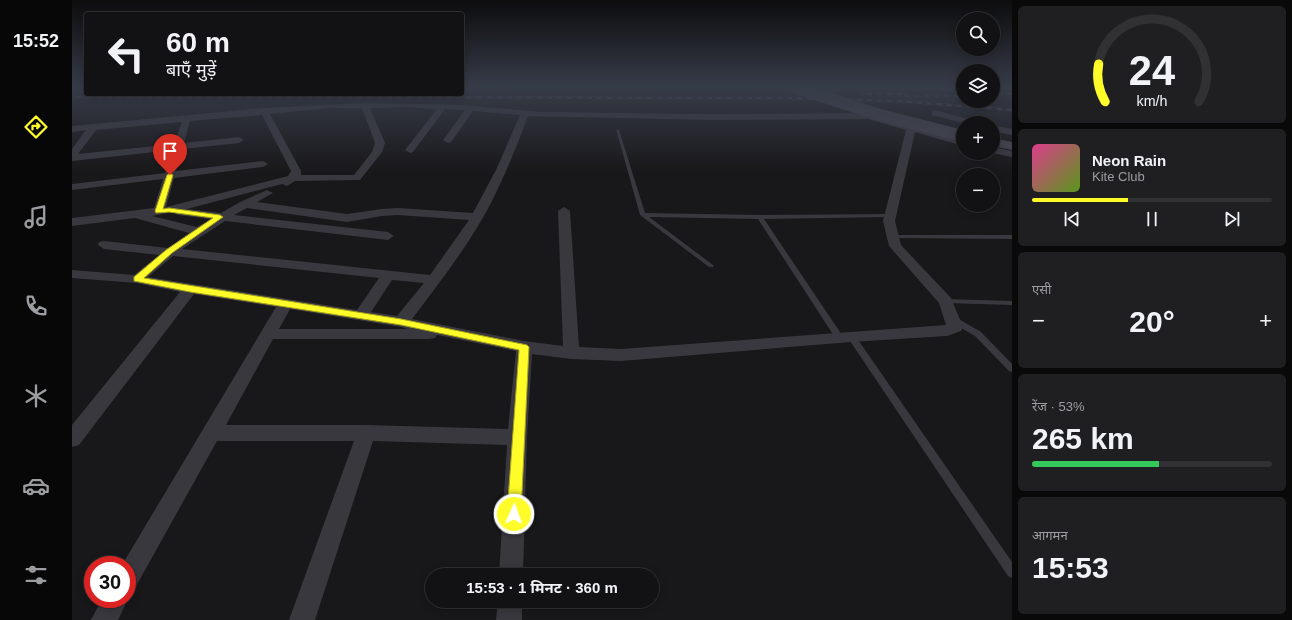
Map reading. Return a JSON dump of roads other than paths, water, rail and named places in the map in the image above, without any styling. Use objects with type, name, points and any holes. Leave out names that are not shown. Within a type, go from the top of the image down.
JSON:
[{"type":"main road","points":[[884,116],[956,134]]},
{"type":"main road","points":[[1000,143],[1012,146]]},
{"type":"street","points":[[72,129],[210,116]]},
{"type":"street","points":[[137,279],[169,252],[220,217],[286,183],[292,178],[296,170],[267,116]]},
{"type":"street","points":[[72,222],[164,211],[292,178],[351,179],[359,176],[377,152],[380,142],[370,116]]},
{"type":"street","points":[[410,150],[436,116]]},
{"type":"street","points":[[448,140],[465,116]]},
{"type":"street","points":[[401,322],[434,280],[476,217],[506,161],[524,116]]},
{"type":"street","points":[[635,116],[868,116],[956,141]]},
{"type":"street","points":[[946,116],[956,119]]},
{"type":"street","points":[[164,211],[170,175],[187,118]]},
{"type":"street","points":[[72,157],[93,127]]},
{"type":"street","points":[[72,274],[137,279],[190,289],[361,315],[524,347],[571,353],[621,355],[845,337],[947,331],[955,327],[946,301],[895,246],[889,221],[911,129]]},
{"type":"street","points":[[1000,129],[1012,132]]},
{"type":"street","points":[[72,157],[239,140]]},
{"type":"street","points":[[1000,151],[1012,154]]},
{"type":"street","points":[[72,187],[263,164]]},
{"type":"street","points":[[244,204],[347,218],[364,217],[375,213],[392,212],[476,217]]},
{"type":"street","points":[[164,211],[388,236]]},
{"type":"street","points":[[564,211],[571,353]]},
{"type":"street","points":[[133,214],[197,232]]},
{"type":"street","points":[[104,245],[389,274],[434,280]]},
{"type":"street","points":[[361,315],[389,274]]},
{"type":"street","points":[[72,439],[190,289]]},
{"type":"street","points":[[136,565],[213,433],[286,303]]},
{"type":"street","points":[[268,334],[462,334]]},
{"type":"street","points":[[511,568],[517,437],[524,347]]},
{"type":"street","points":[[213,433],[366,433],[517,437]]},
{"type":"street","points":[[302,620],[366,433]]},
{"type":"street","points":[[104,620],[111,608]]},
{"type":"street","points":[[509,620],[510,608]]},
{"type":"lane","points":[[618,130],[643,214],[711,266]]},
{"type":"lane","points":[[643,214],[760,216],[891,215]]},
{"type":"lane","points":[[760,216],[1012,572]]},
{"type":"lane","points":[[893,237],[1012,237]]},
{"type":"lane","points":[[946,301],[1012,303]]},
{"type":"lane","points":[[952,318],[978,334],[1012,369]]}]
